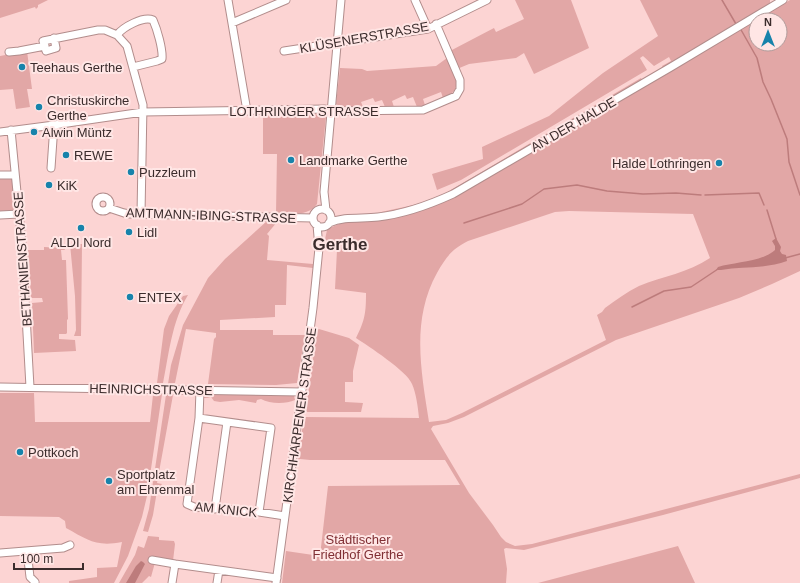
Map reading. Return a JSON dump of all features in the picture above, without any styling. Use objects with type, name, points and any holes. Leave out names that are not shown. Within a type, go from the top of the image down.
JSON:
[{"type":"street","points":[[228,0],[247,111]]},
{"type":"street","points":[[232,22],[286,0]]},
{"type":"street","points":[[324,192],[327,211],[330,218],[328,224],[320,226],[314,222],[313,218],[314,213],[318,210],[324,192],[341,0]]},
{"type":"street","points":[[415,0],[428,29]]},
{"type":"street","name":"KLÜSENERSTRASSE","points":[[284,51],[428,29],[487,0]]},
{"type":"street","name":"AN DER HALDE","points":[[328,224],[338,220],[376,217],[404,212],[427,205],[453,194],[783,0]]},
{"type":"street","points":[[117,35],[122,28],[145,19],[152,20],[157,34],[162,59],[133,67]]},
{"type":"street","name":"LOTHRINGER STRASSE","points":[[0,132],[54,126],[143,112],[324,109],[331,111],[423,110],[455,97],[460,92],[461,86],[460,80],[436,24]]},
{"type":"street","points":[[9,52],[44,46],[43,41],[54,38],[98,30],[105,30],[117,35],[127,46],[143,105],[141,214]]},
{"type":"street","points":[[51,168],[54,126]]},
{"type":"street","name":"BETHANIENSTRASSE","points":[[11,130],[24,274],[30,387]]},
{"type":"street","points":[[0,175],[15,175]]},
{"type":"street","name":"AMTMANN-IBING-STRASSE","points":[[109,208],[124,213],[141,214],[313,218]]},
{"type":"street","points":[[318,210],[327,211]]},
{"type":"street","name":"AN DER HALDE","points":[[327,211],[335,216],[352,218]]},
{"type":"street","points":[[0,215],[19,214]]},
{"type":"street","name":"KIRCHHARPENER STRASSE","points":[[276,580],[311,324],[319,246],[323,232],[328,224]]},
{"type":"street","name":"KIRCHHARPENER STRASSE","points":[[317,225],[319,246]]},
{"type":"street","name":"HEINRICHSTRASSE","points":[[0,387],[302,392]]},
{"type":"street","name":"AM KNICK","points":[[200,390],[199,418],[186,502],[188,505],[194,507],[259,512],[285,516]]},
{"type":"street","points":[[199,418],[271,428],[259,512]]},
{"type":"street","points":[[216,509],[227,422]]},
{"type":"street","points":[[0,553],[63,548],[70,545]]},
{"type":"street","points":[[27,551],[30,577],[35,582]]},
{"type":"street","points":[[152,560],[276,580]]},
{"type":"street","points":[[172,583],[175,564]]},
{"type":"street","points":[[218,583],[219,570]]},
{"type":"green space","points":[[0,0],[48,0],[38,5],[36,9],[35,7],[0,18]]},
{"type":"green space","points":[[515,0],[571,0],[589,48],[534,74],[524,53],[516,58],[469,64],[457,69],[450,51],[494,28],[496,32],[524,19]]},
{"type":"green space","name":"Städtischer Friedhof Gerthe","points":[[640,0],[770,0],[770,4],[778,0],[768,12],[748,12],[748,52],[788,52],[788,12],[769,12],[790,0],[800,0],[800,271],[739,298],[616,340],[464,417],[448,423],[433,426],[431,429],[469,493],[501,537],[506,542],[515,546],[532,544],[800,474],[800,478],[663,515],[524,550],[506,548],[504,549],[507,569],[506,583],[282,583],[286,551],[320,556],[328,486],[460,485],[445,460],[300,459],[298,460],[294,485],[304,417],[419,418],[415,392],[409,379],[387,359],[356,338],[364,316],[366,293],[335,289],[337,250],[323,249],[327,230],[341,223],[391,218],[412,213],[447,200],[675,69],[672,63],[663,68],[662,66],[671,61],[669,57],[654,66],[643,56],[640,58],[647,70],[461,180],[437,190],[432,174],[483,159],[482,147],[549,116],[603,73],[658,36]],"holes":[[[569,211],[693,214],[710,258],[684,271],[639,286],[605,308],[597,315],[606,340],[462,413],[446,420],[429,422],[421,365],[421,327],[429,291],[443,262],[454,250],[468,241],[555,212]]]},
{"type":"green space","points":[[27,51],[32,89],[27,89],[30,107],[16,109],[13,89],[0,90],[0,56]]},
{"type":"green space","points":[[447,58],[455,75],[456,86],[450,94],[443,98],[441,92],[423,99],[425,105],[417,107],[413,97],[407,99],[405,95],[392,101],[394,107],[385,107],[382,100],[375,102],[373,98],[361,102],[363,107],[341,107],[336,104],[340,68],[362,69],[367,71],[436,66]]},
{"type":"green space","points":[[641,78],[642,80],[453,191],[418,206],[382,214],[381,212],[418,204],[444,194]]},
{"type":"green space","points":[[324,114],[326,116],[317,204],[309,211],[304,213],[276,213],[277,154],[263,154],[263,116],[272,115],[272,117],[282,117],[282,115]]},
{"type":"green space","points":[[13,178],[13,214],[0,214],[0,179]]},
{"type":"green space","points":[[267,221],[277,222],[267,234],[269,236],[267,260],[313,264],[313,268],[287,265],[286,305],[275,305],[275,317],[220,320],[220,330],[273,330],[273,335],[305,335],[297,383],[276,385],[208,384],[216,333],[186,329],[175,383],[168,384],[171,365],[183,325],[208,278],[225,259]]},
{"type":"green space","points":[[70,244],[82,244],[81,336],[74,336],[76,330],[75,296]]},
{"type":"green space","points":[[44,247],[64,248],[65,250],[61,250],[62,260],[66,260],[68,319],[67,333],[59,334],[59,339],[75,340],[76,351],[34,353],[32,303],[43,302],[42,298],[31,298],[28,250],[44,250]]},
{"type":"green space","points":[[188,295],[175,326],[163,383],[157,383],[164,329],[169,316],[183,296]]},
{"type":"green space","points":[[319,329],[349,338],[359,345],[353,371],[353,382],[345,382],[345,402],[363,403],[361,412],[307,412],[305,410],[317,330]]},
{"type":"green space","points":[[0,393],[34,393],[35,422],[150,422],[153,395],[162,394],[147,496],[142,517],[128,556],[114,583],[69,583],[69,581],[97,577],[97,568],[117,567],[122,542],[105,544],[92,541],[66,528],[65,521],[59,517],[0,516]]},
{"type":"green space","points":[[204,393],[294,396],[295,400],[283,403],[273,403],[261,399],[257,400],[256,403],[239,400],[220,402],[214,401],[211,397],[203,398]]},
{"type":"green space","points":[[166,395],[173,395],[157,483],[162,484],[157,491],[153,515],[148,532],[143,531],[149,509]]},
{"type":"green space","points":[[148,536],[159,537],[159,540],[174,541],[173,561],[156,559],[151,577],[149,576],[142,583],[119,583],[135,555],[138,546],[144,548]]},
{"type":"green space","points":[[678,546],[695,583],[538,583]]},
{"type":"shaded area","points":[[776,238],[781,247],[780,251],[782,254],[786,255],[787,261],[779,264],[716,270],[718,267],[756,259],[770,254],[775,250],[775,246],[772,241]]},
{"type":"shaded area","points":[[141,561],[145,564],[135,583],[126,583],[136,566]]},
{"type":"waterway","points":[[722,0],[736,24]]},
{"type":"waterway","points":[[740,28],[757,58],[763,82],[787,139],[789,162],[800,195]]},
{"type":"waterway","points":[[464,223],[522,204],[544,189],[577,185],[607,191],[643,194],[676,193],[701,195]]},
{"type":"waterway","points":[[705,195],[759,193],[764,205]]},
{"type":"waterway","points":[[767,210],[776,239]]},
{"type":"waterway","points":[[785,258],[800,254]]},
{"type":"waterway","points":[[632,307],[664,291],[691,287],[718,269]]},
{"type":"place","name":"Teehaus Gerthe","points":[[22,67]]},
{"type":"place","name":"Christuskirche Gerthe","points":[[39,107]]},
{"type":"place","name":"Alwin Müntz","points":[[34,132]]},
{"type":"place","name":"REWE","points":[[66,155]]},
{"type":"place","name":"Landmarke Gerthe","points":[[291,160]]},
{"type":"place","name":"Halde Lothringen","points":[[719,163]]},
{"type":"place","name":"Puzzleum","points":[[131,172]]},
{"type":"place","name":"KiK","points":[[49,185]]},
{"type":"place","name":"ALDI Nord","points":[[81,228]]},
{"type":"place","name":"Lidl","points":[[129,232]]},
{"type":"place","name":"ENTEX","points":[[130,297]]},
{"type":"place","name":"Pottkoch","points":[[20,452]]},
{"type":"place","name":"Sportplatz am Ehrenmal","points":[[109,481]]},
{"type":"district","name":"Gerthe","points":[[340,244]]}]
